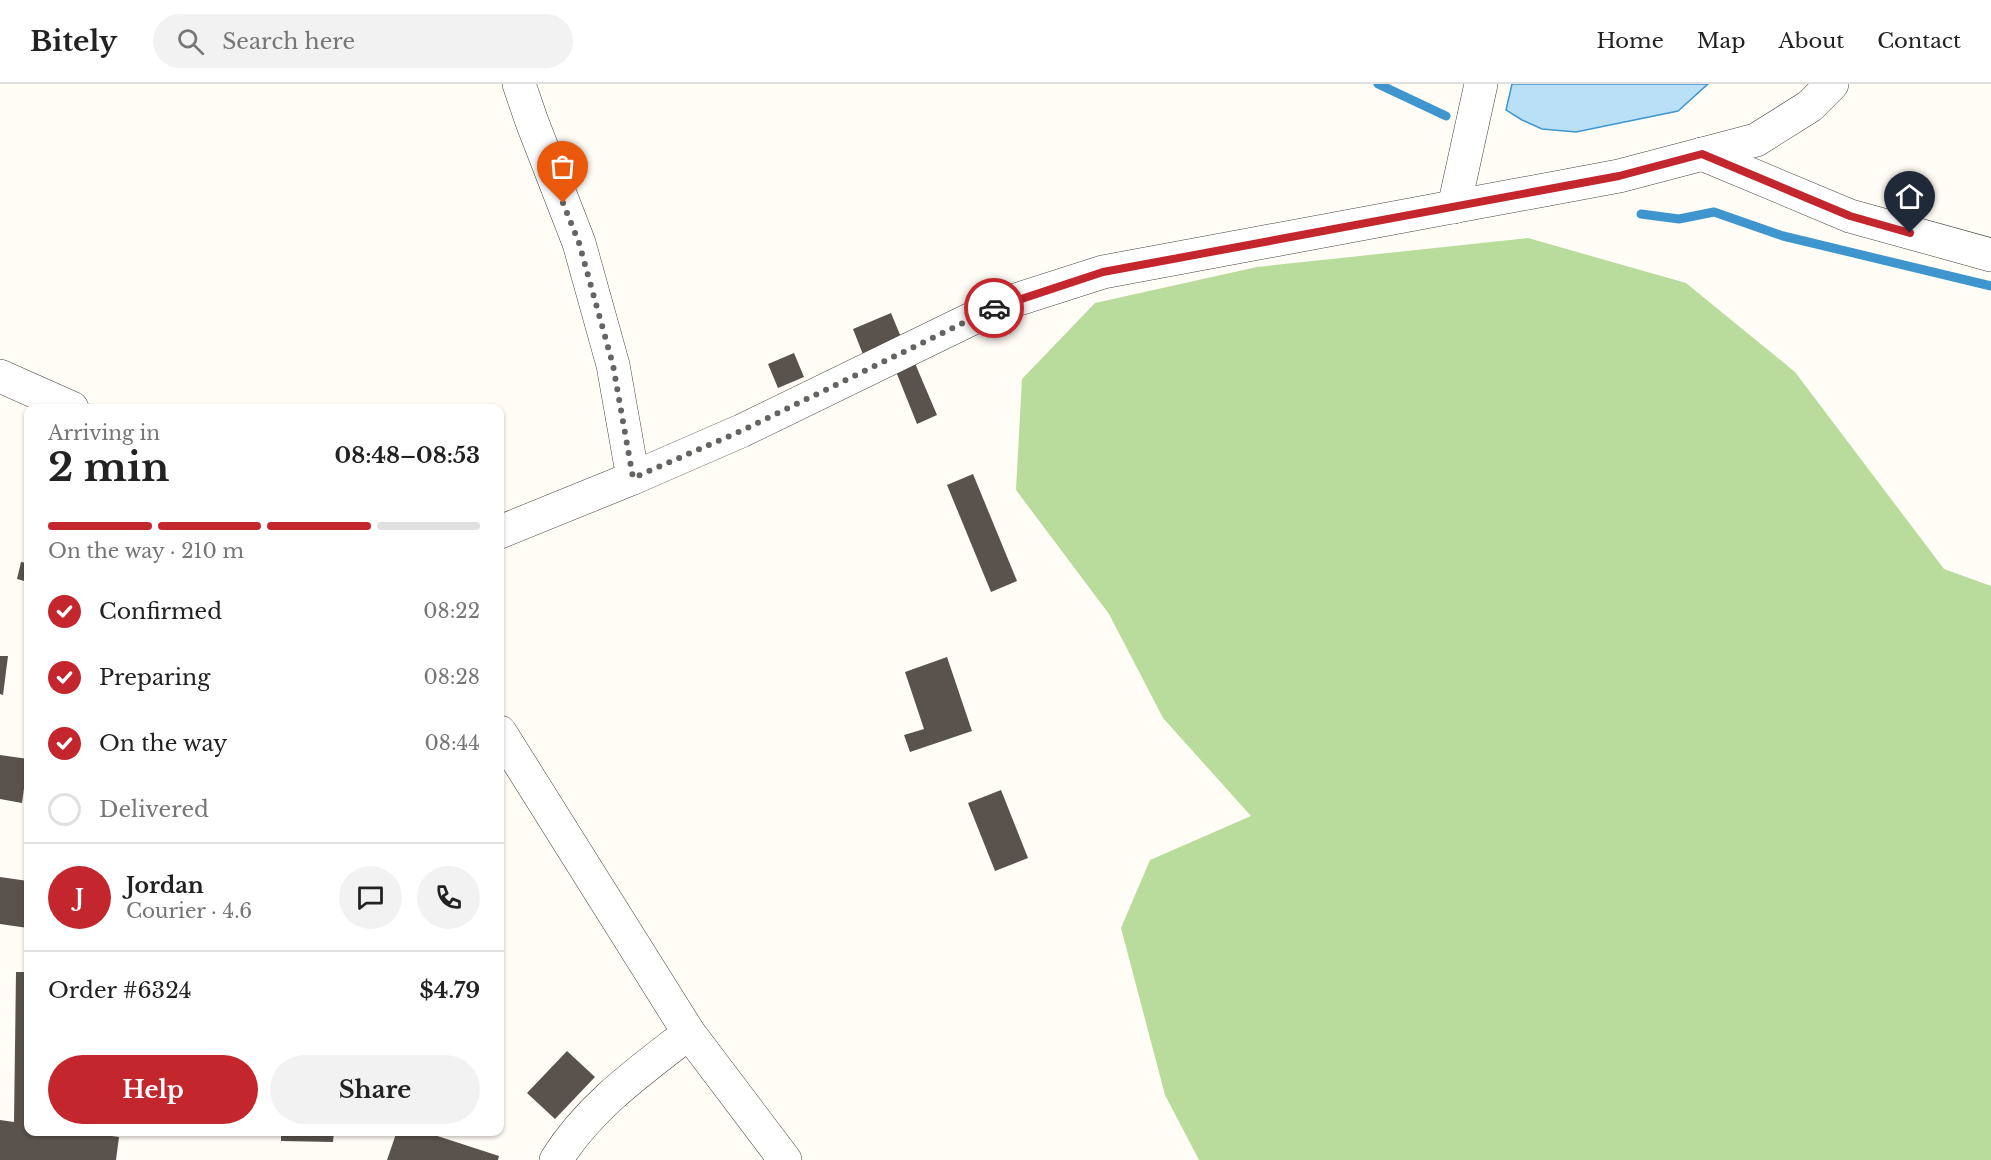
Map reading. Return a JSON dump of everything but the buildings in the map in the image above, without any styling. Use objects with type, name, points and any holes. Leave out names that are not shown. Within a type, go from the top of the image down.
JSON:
[{"type":"street","points":[[519,84],[531,122],[579,243],[613,365],[633,478]]},
{"type":"street","points":[[1455,207],[1481,84]]},
{"type":"street","points":[[504,530],[741,431],[1011,302],[1103,272],[1619,176],[1756,140],[1810,106],[1832,84]]},
{"type":"street","points":[[1702,154],[1850,216],[1991,255]]},
{"type":"street","points":[[0,376],[63,404]]},
{"type":"street","points":[[504,738],[689,1033],[785,1160]]},
{"type":"street","points":[[556,1160],[571,1137],[618,1088],[689,1033]]},
{"type":"green space","points":[[1528,238],[1686,283],[1795,372],[1944,569],[1991,586],[1991,1160],[1199,1160],[1165,1095],[1121,928],[1150,860],[1251,816],[1163,718],[1109,614],[1016,490],[1022,379],[1095,303],[1257,267]]},
{"type":"water","points":[[1512,84],[1708,84],[1678,111],[1576,132],[1542,129],[1506,110]]},
{"type":"waterway","points":[[1378,84],[1446,116]]},
{"type":"waterway","points":[[1641,214],[1679,219],[1714,212],[1783,236],[1991,286]]},
{"type":"way so far","points":[[563,203],[579,243],[613,365],[633,478],[741,431],[994,308]]},
{"type":"route","points":[[994,308],[1103,272],[1619,176],[1702,154],[1850,216],[1910,233]]}]
